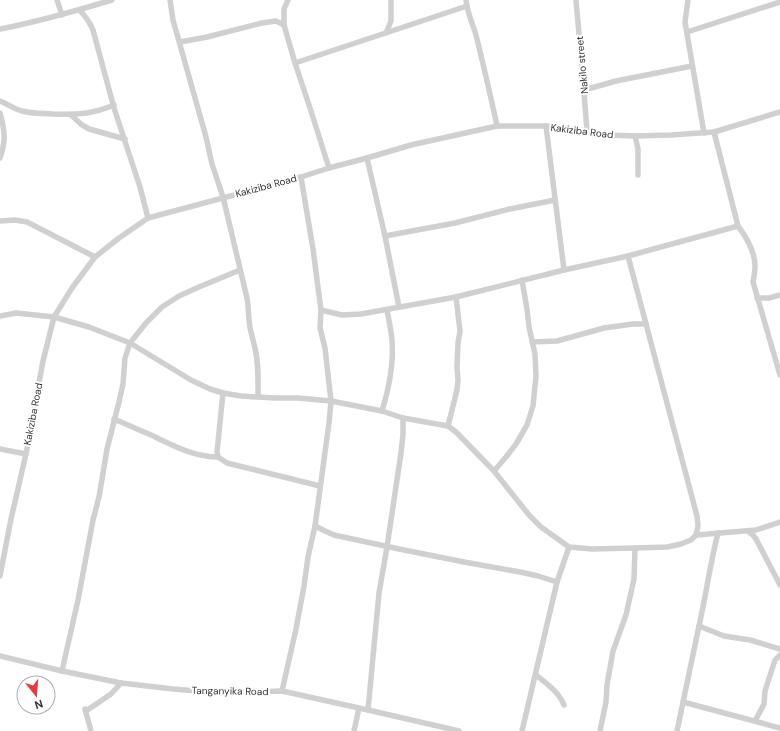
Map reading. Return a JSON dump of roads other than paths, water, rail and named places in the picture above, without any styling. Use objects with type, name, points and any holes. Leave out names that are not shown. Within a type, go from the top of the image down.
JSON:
[{"type":"street","points":[[58,0],[62,15]]},
{"type":"street","points":[[0,29],[62,15],[112,0]]},
{"type":"street","points":[[170,0],[173,20],[206,137],[212,164],[223,197],[247,298],[251,332],[256,355],[258,398]]},
{"type":"street","points":[[288,0],[284,9],[284,25],[329,168]]},
{"type":"street","points":[[386,33],[391,21],[391,0]]},
{"type":"street","name":"Nakilo street","points":[[576,0],[587,131]]},
{"type":"street","points":[[688,0],[685,22],[688,32],[692,66],[704,133]]},
{"type":"street","points":[[688,32],[780,2]]},
{"type":"street","points":[[295,63],[386,33],[466,3],[476,35],[497,126]]},
{"type":"street","points":[[79,10],[89,20],[93,30],[148,218]]},
{"type":"street","points":[[180,42],[207,37],[262,23],[276,21],[284,25]]},
{"type":"street","points":[[584,90],[616,81],[692,66]]},
{"type":"street","points":[[0,101],[10,107],[29,113],[72,115],[92,113],[114,105]]},
{"type":"street","name":"Kakiziba Road","points":[[0,576],[26,454],[43,361],[54,317],[72,288],[95,257],[148,218],[302,177],[411,145],[497,126],[546,126],[608,135],[635,136],[704,133],[714,132],[780,112]]},
{"type":"street","points":[[0,113],[5,140],[0,158]]},
{"type":"street","points":[[72,115],[82,125],[89,129],[124,139]]},
{"type":"street","points":[[772,115],[780,119]]},
{"type":"street","points":[[546,126],[564,270]]},
{"type":"street","points":[[714,132],[738,226],[752,247],[755,267],[753,282],[780,375]]},
{"type":"street","points":[[635,136],[638,149],[638,175]]},
{"type":"street","points":[[367,158],[385,236],[399,308]]},
{"type":"street","points":[[282,691],[315,526],[331,401],[325,348],[320,328],[321,310],[302,177]]},
{"type":"street","points":[[385,236],[455,223],[510,209],[555,200]]},
{"type":"street","points":[[0,221],[16,220],[27,222],[95,257]]},
{"type":"street","points":[[321,310],[342,314],[361,314],[399,308],[628,256],[738,226]]},
{"type":"street","points":[[0,316],[16,313],[54,317],[89,326],[130,343],[191,380],[223,393],[258,398],[298,398],[331,401],[382,410],[402,418],[448,426],[456,432],[494,471],[529,515],[541,527],[569,547],[592,549],[667,547],[691,540],[696,535],[698,526],[697,516],[628,256]]},
{"type":"street","points":[[62,671],[78,600],[91,528],[99,497],[107,450],[123,384],[126,358],[130,343],[146,323],[162,307],[199,286],[240,270]]},
{"type":"street","points":[[494,471],[516,444],[527,425],[533,406],[536,376],[535,354],[522,280]]},
{"type":"street","points":[[757,298],[769,298],[780,295]]},
{"type":"street","points":[[448,426],[456,396],[458,380],[456,367],[460,331],[456,296]]},
{"type":"street","points":[[382,410],[387,394],[392,367],[392,341],[387,310]]},
{"type":"street","points":[[532,342],[557,341],[604,328],[633,324],[646,324]]},
{"type":"street","points":[[218,457],[217,452],[223,393]]},
{"type":"street","points":[[368,710],[380,592],[403,434],[402,418]]},
{"type":"street","points":[[114,419],[179,448],[200,455],[218,457],[227,463],[320,486]]},
{"type":"street","points":[[0,449],[26,454]]},
{"type":"street","points":[[696,535],[756,530],[780,522]]},
{"type":"street","points":[[315,526],[334,535],[387,547],[538,576],[557,582]]},
{"type":"street","points":[[748,531],[756,539],[780,585]]},
{"type":"street","points":[[677,731],[718,533]]},
{"type":"street","points":[[0,542],[7,543]]},
{"type":"street","points":[[522,731],[557,582],[569,547]]},
{"type":"street","points":[[600,731],[606,702],[607,685],[613,651],[626,615],[634,579],[635,548]]},
{"type":"street","points":[[699,626],[724,636],[750,640],[780,649]]},
{"type":"street","points":[[755,721],[764,704],[766,686],[775,660],[780,655]]},
{"type":"street","name":"Tanganyika Road","points":[[0,656],[121,683],[221,693],[282,691],[459,731]]},
{"type":"street","points":[[536,675],[560,695],[564,705]]},
{"type":"street","points":[[92,731],[85,710],[111,694],[121,683]]},
{"type":"street","points":[[683,702],[780,728]]},
{"type":"street","points":[[354,731],[359,708]]}]
